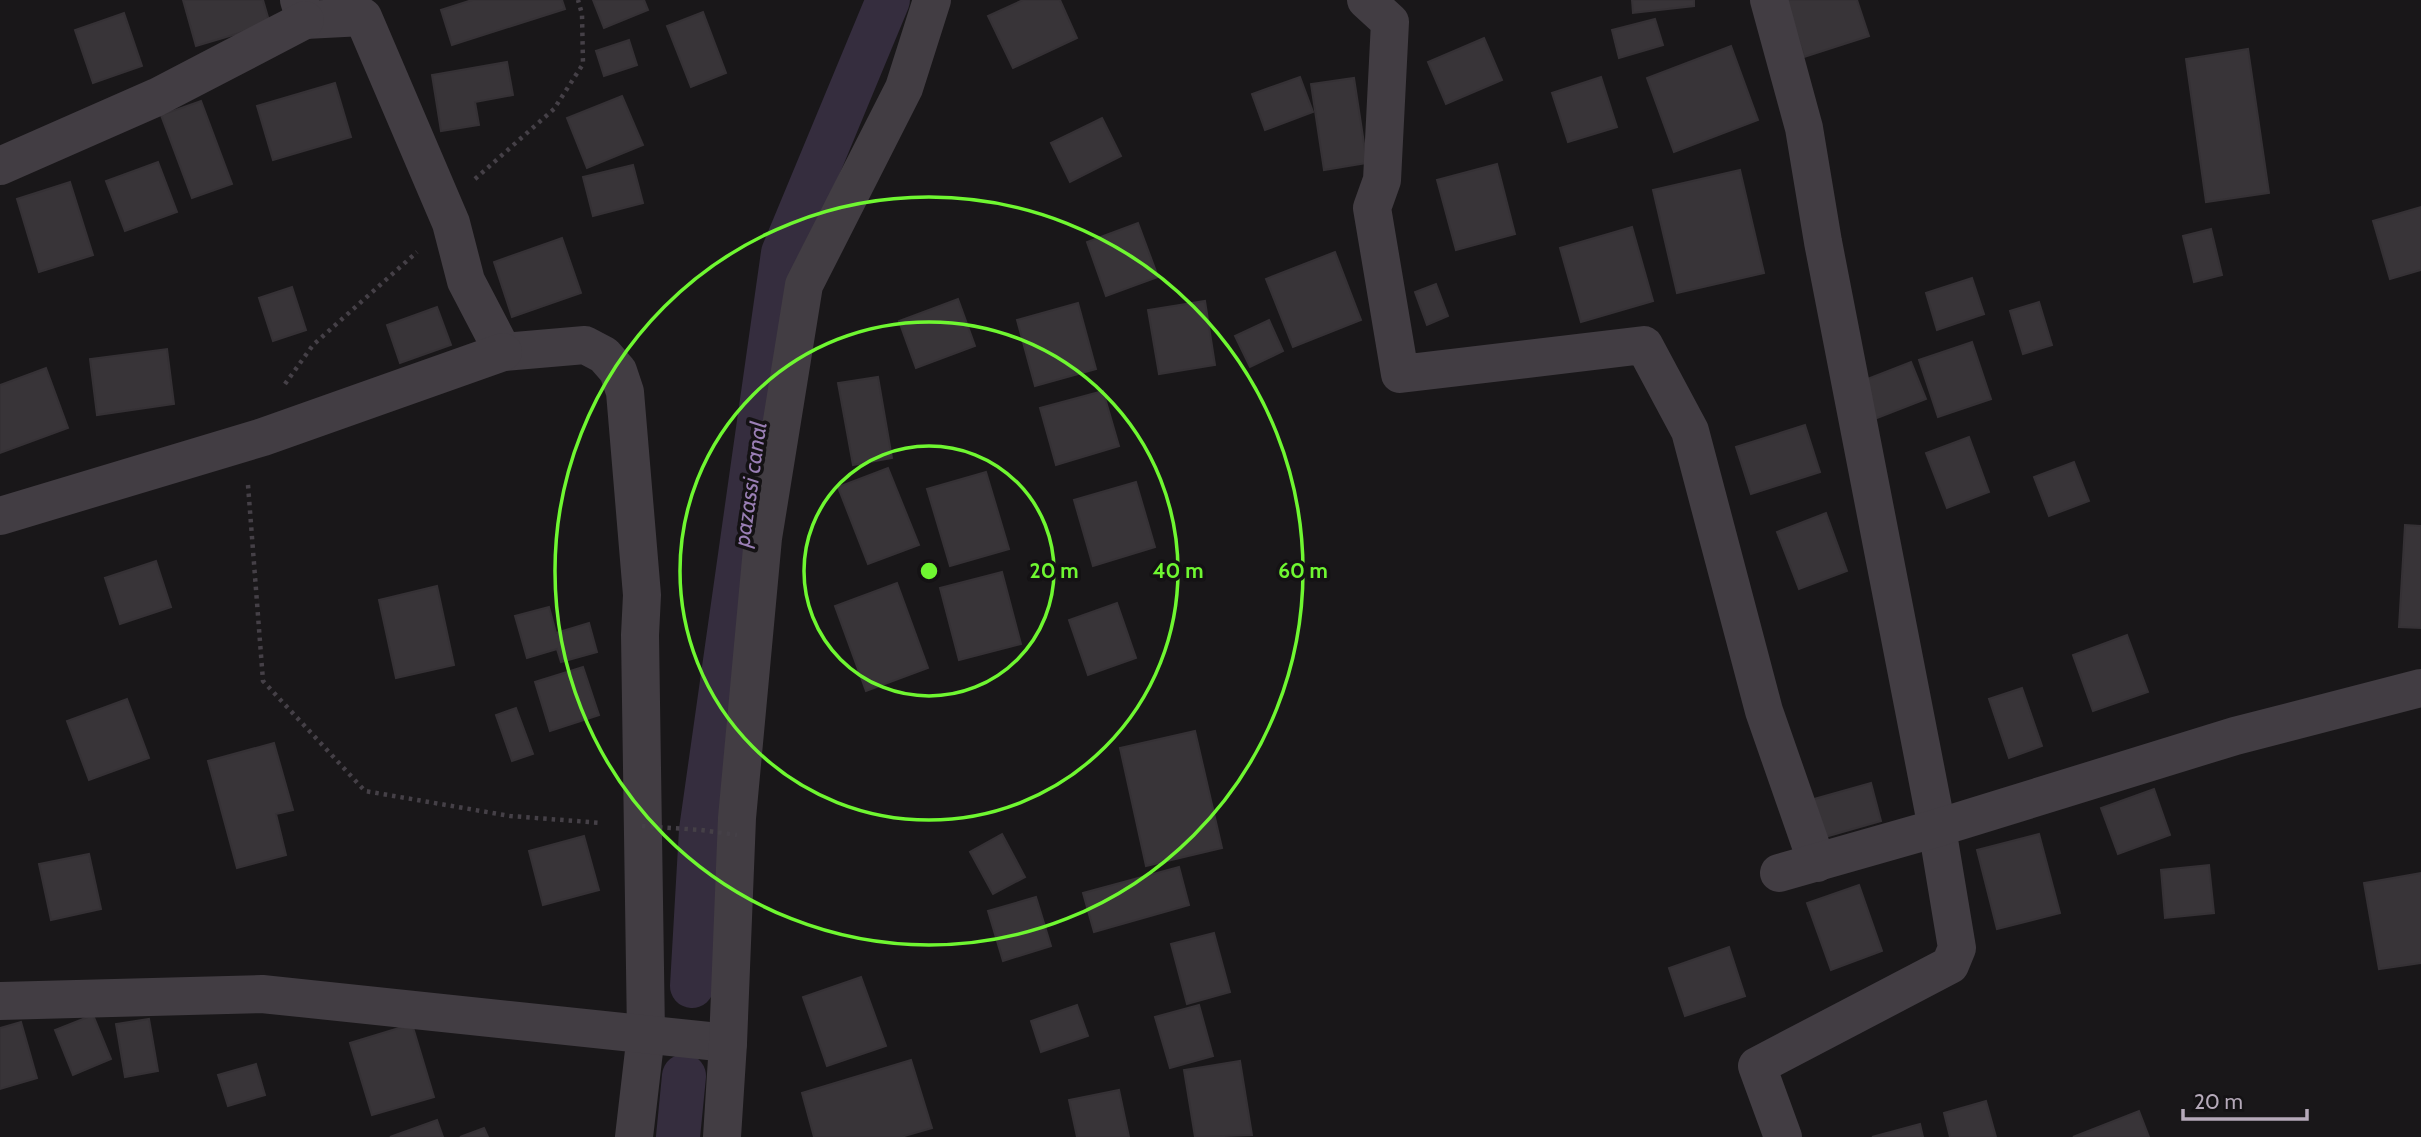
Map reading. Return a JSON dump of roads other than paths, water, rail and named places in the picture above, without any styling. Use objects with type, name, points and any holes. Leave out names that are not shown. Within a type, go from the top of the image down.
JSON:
[{"type":"street","points":[[722,1137],[737,818],[763,538],[804,285],[904,88],[932,0]]},
{"type":"street","points":[[1366,0],[1390,22],[1382,180],[1372,208],[1400,374],[1644,345],[1690,431],[1764,711],[1817,863]]},
{"type":"street","points":[[1769,0],[1804,128],[1823,242],[1937,828],[1957,948],[1950,965],[1757,1066],[1783,1137]]},
{"type":"street","points":[[0,166],[157,97],[302,10],[363,17],[451,223],[466,281],[503,352]]},
{"type":"street","points":[[0,516],[244,443],[503,352],[585,345],[604,355],[618,371],[625,392],[642,595],[640,635],[646,1034],[634,1137]]},
{"type":"street","points":[[1779,873],[1937,828],[2235,736],[2421,688]]},
{"type":"street","points":[[0,1001],[262,994],[728,1043]]},
{"type":"waterway","name":"pazassi canal","points":[[692,986],[701,830],[783,253],[888,0]]},
{"type":"waterway","name":"pazassi canal","points":[[678,1137],[684,1076]]}]
